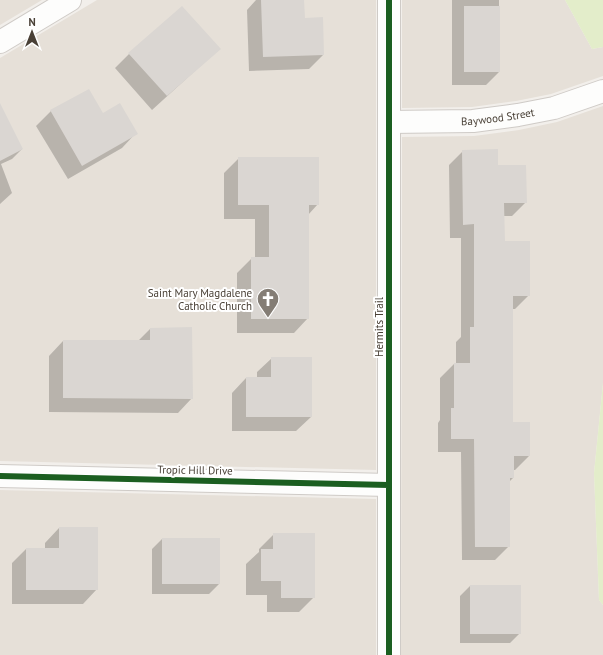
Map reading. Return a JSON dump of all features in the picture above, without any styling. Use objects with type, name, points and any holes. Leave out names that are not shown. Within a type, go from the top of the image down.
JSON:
[{"type":"street","points":[[0,42],[70,0]]},
{"type":"street","name":"Hermits Trail","points":[[389,0],[389,655]]},
{"type":"street","name":"Baywood Street","points":[[389,122],[473,121],[518,115],[554,108],[603,91]]},
{"type":"street","name":"Tropic Hill Drive","points":[[0,476],[389,485]]},
{"type":"shaded area","points":[[0,0],[42,0],[0,25]]},
{"type":"shaded area","points":[[97,0],[376,0],[376,470],[0,461],[0,58]]},
{"type":"shaded area","points":[[402,0],[565,0],[592,49],[603,47],[603,76],[551,94],[516,101],[472,107],[402,108]]},
{"type":"shaded area","points":[[603,106],[603,383],[594,473],[599,600],[603,605],[603,655],[401,655],[402,137],[474,136],[519,130],[557,122]]},
{"type":"shaded area","points":[[0,490],[376,499],[376,655],[0,655]]},
{"type":"green space","points":[[565,0],[603,0],[603,47],[592,49]]},
{"type":"green space","points":[[603,383],[603,605],[599,600],[594,473]]},
{"type":"building","points":[[261,0],[304,0],[305,18],[323,17],[324,55],[263,57]]},
{"type":"building","points":[[182,6],[221,49],[167,96],[128,53]]},
{"type":"building","points":[[464,6],[500,6],[500,72],[464,72]]},
{"type":"building","points":[[89,89],[103,113],[120,103],[138,134],[82,166],[50,110]]},
{"type":"building","points":[[0,103],[23,149],[0,161]]},
{"type":"building","points":[[498,149],[498,165],[526,165],[527,203],[504,203],[505,241],[530,241],[530,296],[513,296],[513,422],[530,422],[530,456],[514,456],[514,478],[510,478],[510,547],[475,547],[474,439],[451,439],[451,408],[454,408],[454,363],[470,363],[470,327],[474,327],[474,224],[463,225],[462,150]]},
{"type":"building","points":[[238,157],[319,157],[319,205],[309,205],[309,319],[251,319],[251,257],[269,257],[269,205],[238,205]]},
{"type":"building","points":[[192,327],[193,399],[63,398],[63,340],[150,340],[150,328]]},
{"type":"building","points":[[271,357],[312,357],[312,417],[246,417],[246,377],[271,377]]},
{"type":"building","points":[[59,527],[98,527],[98,590],[26,590],[26,548],[59,548]]},
{"type":"building","points":[[273,533],[315,533],[315,598],[281,598],[281,581],[261,581],[261,549],[273,549]]},
{"type":"building","points":[[162,538],[220,538],[220,584],[162,584]]},
{"type":"building","points":[[470,585],[521,585],[521,634],[470,634]]},
{"type":"cycle path","points":[[389,0],[389,655]]},
{"type":"cycle path","points":[[0,476],[389,485]]},
{"type":"place","name":"Saint Mary Magdalene Catholic Church","points":[[268,318]]}]
